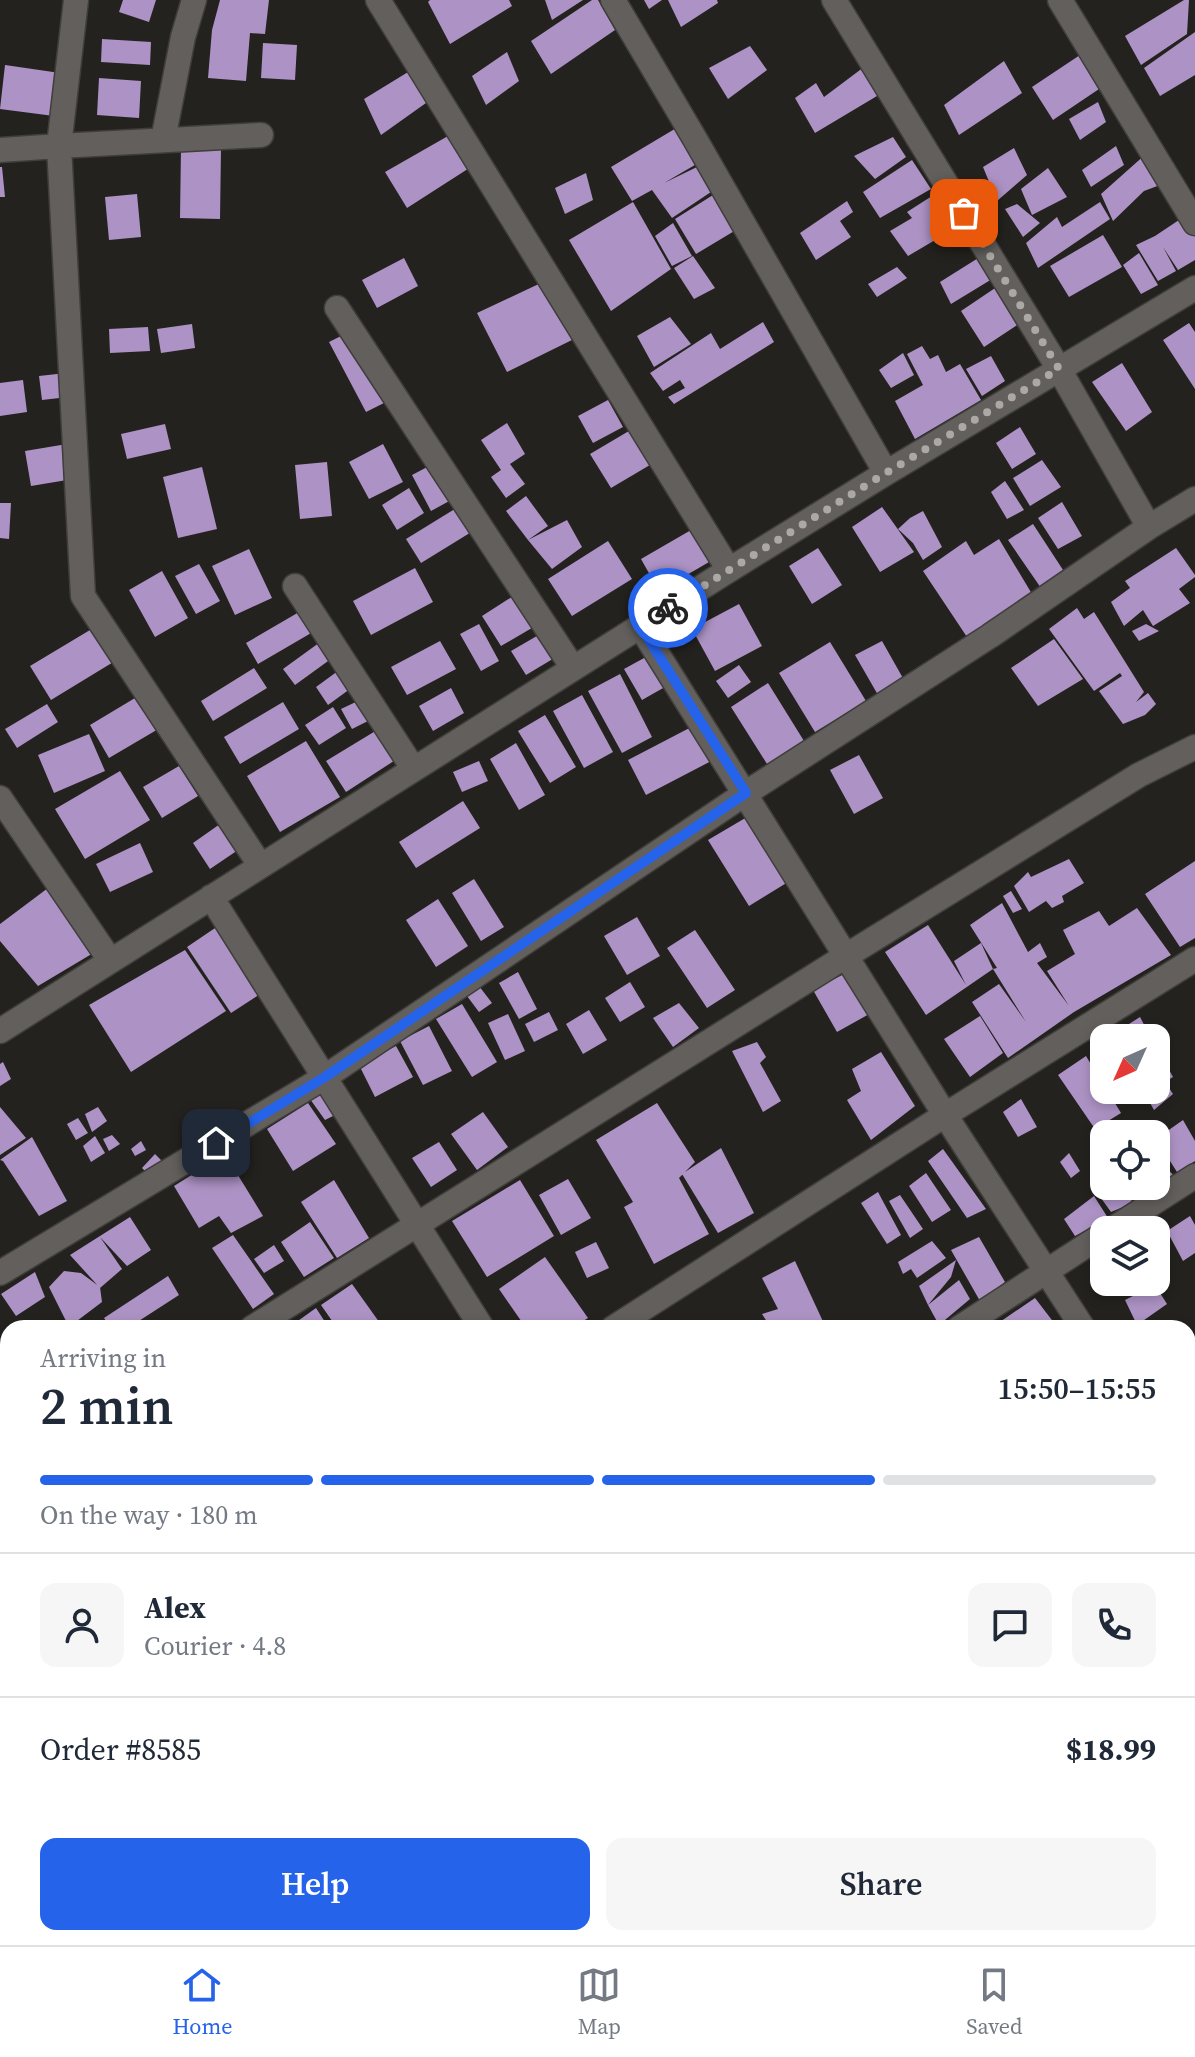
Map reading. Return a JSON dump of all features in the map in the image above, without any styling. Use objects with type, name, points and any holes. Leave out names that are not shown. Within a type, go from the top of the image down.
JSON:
[{"type":"street","points":[[76,0],[59,146],[83,596],[260,865]]},
{"type":"street","points":[[163,140],[183,37],[194,0]]},
{"type":"street","points":[[378,0],[729,570]]},
{"type":"street","points":[[613,0],[886,473]]},
{"type":"street","points":[[834,0],[1059,369],[1149,527]]},
{"type":"street","points":[[1060,0],[1195,223]]},
{"type":"street","points":[[0,150],[261,135]]},
{"type":"street","points":[[0,1031],[729,570],[1195,288]]},
{"type":"street","points":[[337,308],[573,668]]},
{"type":"street","points":[[0,1273],[325,1077],[746,793],[1195,499]]},
{"type":"street","points":[[295,586],[413,768]]},
{"type":"street","points":[[640,626],[945,1115],[1078,1320]]},
{"type":"street","points":[[265,1320],[1139,775],[1195,747]]},
{"type":"street","points":[[0,798],[110,960]]},
{"type":"street","points":[[211,897],[477,1320]]},
{"type":"street","points":[[625,1320],[1195,959]]},
{"type":"street","points":[[1133,1216],[1195,1176]]},
{"type":"street","points":[[971,1320],[1090,1243]]},
{"type":"building","points":[[123,0],[156,0],[149,22],[119,12]]},
{"type":"building","points":[[220,0],[269,0],[265,34],[250,33],[246,81],[208,78],[212,30]]},
{"type":"building","points":[[509,0],[512,6],[450,44],[428,2]]},
{"type":"building","points":[[545,0],[583,0],[552,20]]},
{"type":"building","points":[[592,0],[598,0],[615,30],[551,74],[531,41]]},
{"type":"building","points":[[644,0],[662,0],[649,9]]},
{"type":"building","points":[[668,0],[717,0],[718,3],[681,27]]},
{"type":"building","points":[[1184,0],[1189,0],[1187,34],[1141,65],[1125,36]]},
{"type":"building","points":[[1195,32],[1195,75],[1160,96],[1144,68]]},
{"type":"building","points":[[102,39],[151,42],[150,65],[101,62]]},
{"type":"building","points":[[263,43],[297,45],[295,80],[261,78]]},
{"type":"building","points":[[750,46],[767,70],[728,99],[709,68]]},
{"type":"building","points":[[507,52],[519,81],[486,105],[472,76]]},
{"type":"building","points":[[1080,55],[1102,87],[1053,120],[1032,87]]},
{"type":"building","points":[[1004,61],[1022,93],[959,135],[944,105]]},
{"type":"building","points":[[5,65],[60,73],[54,116],[0,109]]},
{"type":"building","points":[[864,67],[882,93],[815,133],[795,98],[816,83],[824,97]]},
{"type":"building","points":[[413,69],[433,98],[381,135],[364,99]]},
{"type":"building","points":[[99,78],[141,81],[139,118],[97,115]]},
{"type":"building","points":[[1098,102],[1106,122],[1080,140],[1069,119]]},
{"type":"building","points":[[678,127],[700,162],[664,183],[697,167],[711,192],[672,218],[652,190],[632,201],[611,167]]},
{"type":"building","points":[[455,132],[474,165],[407,208],[385,172]]},
{"type":"building","points":[[893,137],[906,157],[875,179],[854,156]]},
{"type":"building","points":[[1116,146],[1124,165],[1091,187],[1082,170]]},
{"type":"building","points":[[181,148],[221,149],[220,219],[180,218]]},
{"type":"building","points":[[1014,148],[1027,175],[997,201],[983,167]]},
{"type":"building","points":[[1147,153],[1168,182],[1144,191],[1113,221],[1101,194]]},
{"type":"building","points":[[912,160],[931,189],[880,218],[863,192]]},
{"type":"building","points":[[2,167],[5,197],[0,197]]},
{"type":"building","points":[[1048,168],[1067,197],[1032,215],[1021,189]]},
{"type":"building","points":[[586,173],[593,200],[565,214],[555,188]]},
{"type":"building","points":[[943,189],[964,223],[908,256],[890,231],[912,218],[907,212]]},
{"type":"building","points":[[137,194],[141,237],[109,240],[105,197]]},
{"type":"building","points":[[713,195],[736,230],[696,254],[675,219]]},
{"type":"building","points":[[847,201],[853,212],[840,221],[851,237],[816,260],[800,233]]},
{"type":"building","points":[[633,202],[671,269],[611,311],[569,240]]},
{"type":"building","points":[[1100,202],[1110,219],[1038,268],[1026,243],[1057,217],[1062,227]]},
{"type":"building","points":[[1017,204],[1040,223],[1023,237],[1005,209]]},
{"type":"building","points":[[1185,216],[1195,235],[1195,260],[1178,270],[1163,247],[1176,271],[1158,281],[1136,245]]},
{"type":"building","points":[[673,223],[692,256],[672,266],[655,236]]},
{"type":"building","points":[[1103,235],[1122,267],[1069,297],[1050,266]]},
{"type":"building","points":[[1139,253],[1158,285],[1141,294],[1123,265]]},
{"type":"building","points":[[983,255],[997,276],[951,304],[940,282]]},
{"type":"building","points":[[693,256],[715,288],[694,299],[674,268]]},
{"type":"building","points":[[404,258],[418,286],[377,308],[362,280]]},
{"type":"building","points":[[897,267],[907,278],[877,297],[868,284]]},
{"type":"building","points":[[543,282],[572,340],[507,372],[477,313]]},
{"type":"building","points":[[1004,282],[1028,318],[984,347],[961,311]]},
{"type":"building","points":[[670,317],[691,344],[654,367],[637,336]]},
{"type":"building","points":[[763,322],[774,342],[674,404],[668,397],[685,388],[680,380],[663,391],[650,373],[711,333],[720,349]]},
{"type":"building","points":[[1189,323],[1195,332],[1195,389],[1163,340]]},
{"type":"building","points":[[192,324],[195,348],[161,353],[157,329]]},
{"type":"building","points":[[148,327],[150,351],[110,353],[109,329]]},
{"type":"building","points":[[347,333],[384,403],[366,412],[329,342]]},
{"type":"building","points":[[922,346],[930,359],[938,355],[946,372],[960,364],[981,400],[915,439],[895,401],[923,385],[907,354]]},
{"type":"building","points":[[903,353],[914,375],[891,388],[879,370]]},
{"type":"building","points":[[991,356],[1005,381],[982,396],[966,369]]},
{"type":"building","points":[[1122,363],[1152,412],[1126,431],[1092,382]]},
{"type":"building","points":[[66,373],[68,397],[42,400],[39,376]]},
{"type":"building","points":[[23,380],[27,412],[0,416],[0,383]]},
{"type":"building","points":[[608,400],[623,427],[593,443],[578,416]]},
{"type":"building","points":[[507,423],[525,454],[510,464],[525,484],[506,498],[491,477],[501,470],[481,440]]},
{"type":"building","points":[[165,424],[171,449],[127,459],[121,434]]},
{"type":"building","points":[[1020,427],[1036,454],[1012,469],[996,443]]},
{"type":"building","points":[[634,428],[655,462],[611,488],[590,454]]},
{"type":"building","points":[[67,444],[73,479],[31,486],[25,451]]},
{"type":"building","points":[[383,444],[403,482],[369,499],[349,462]]},
{"type":"building","points":[[1042,460],[1061,487],[1030,506],[1013,478]]},
{"type":"building","points":[[327,462],[332,516],[300,519],[295,465]]},
{"type":"building","points":[[433,464],[453,499],[431,511],[412,475]]},
{"type":"building","points":[[202,467],[217,529],[178,538],[163,477]]},
{"type":"building","points":[[1005,481],[1024,510],[1007,519],[991,492]]},
{"type":"building","points":[[409,488],[424,513],[397,530],[382,505]]},
{"type":"building","points":[[526,496],[548,526],[528,540],[506,511]]},
{"type":"building","points":[[1062,502],[1082,536],[1058,549],[1038,518]]},
{"type":"building","points":[[0,503],[11,503],[9,539],[0,538]]},
{"type":"building","points":[[458,507],[473,531],[421,563],[406,539]]},
{"type":"building","points":[[882,507],[914,552],[880,572],[852,527]]},
{"type":"building","points":[[923,511],[942,547],[923,560],[913,543],[898,529]]},
{"type":"building","points":[[567,520],[582,547],[552,569],[528,540]]},
{"type":"building","points":[[1033,524],[1065,573],[1041,588],[1008,540]]},
{"type":"building","points":[[698,526],[716,558],[659,591],[641,559]]},
{"type":"building","points":[[999,539],[1032,594],[967,637],[923,571],[966,541],[974,555]]},
{"type":"building","points":[[608,541],[632,579],[572,616],[548,579]]},
{"type":"building","points":[[818,548],[842,585],[812,604],[789,566]]},
{"type":"building","points":[[1176,548],[1195,575],[1179,589],[1190,603],[1153,626],[1143,610],[1124,626],[1111,602],[1130,588],[1125,581]]},
{"type":"building","points":[[249,549],[272,598],[235,615],[212,566]]},
{"type":"building","points":[[199,564],[220,601],[196,614],[175,576]]},
{"type":"building","points":[[415,568],[433,602],[371,635],[353,601]]},
{"type":"building","points":[[162,571],[188,618],[155,637],[129,590]]},
{"type":"building","points":[[518,593],[537,625],[501,646],[482,616]]},
{"type":"building","points":[[739,604],[762,646],[715,671],[692,629]]},
{"type":"building","points":[[306,608],[318,629],[258,664],[246,643]]},
{"type":"building","points":[[1077,608],[1084,619],[1094,612],[1144,692],[1136,702],[1148,693],[1156,704],[1145,715],[1123,724],[1099,691],[1122,676],[1120,673],[1094,691],[1049,629]]},
{"type":"building","points":[[479,624],[499,661],[481,671],[460,634]]},
{"type":"building","points":[[1146,624],[1159,631],[1139,641],[1132,631]]},
{"type":"building","points":[[95,627],[115,661],[51,700],[30,666]]},
{"type":"building","points":[[542,633],[556,657],[526,675],[511,651]]},
{"type":"building","points":[[1054,639],[1083,679],[1038,706],[1011,668]]},
{"type":"building","points":[[323,640],[335,656],[295,685],[283,669]]},
{"type":"building","points":[[440,641],[456,669],[407,695],[391,667]]},
{"type":"building","points":[[882,641],[904,680],[878,695],[855,655]]},
{"type":"building","points":[[830,642],[866,701],[815,732],[779,673]]},
{"type":"building","points":[[655,652],[672,683],[642,700],[624,669]]},
{"type":"building","points":[[739,665],[751,682],[728,698],[716,681]]},
{"type":"building","points":[[254,668],[267,688],[213,721],[201,701]]},
{"type":"building","points":[[342,668],[354,686],[328,705],[316,687]]},
{"type":"building","points":[[620,674],[652,737],[622,753],[588,691]]},
{"type":"building","points":[[768,683],[804,741],[767,764],[731,707]]},
{"type":"building","points":[[451,688],[464,713],[433,731],[419,706]]},
{"type":"building","points":[[140,695],[160,728],[109,758],[90,725]]},
{"type":"building","points":[[582,695],[613,752],[584,768],[553,711]]},
{"type":"building","points":[[362,699],[372,719],[352,729],[341,709]]},
{"type":"building","points":[[283,702],[299,729],[240,764],[224,737]]},
{"type":"building","points":[[47,704],[58,722],[17,748],[5,729]]},
{"type":"building","points":[[333,707],[346,728],[319,745],[305,725]]},
{"type":"building","points":[[545,715],[576,767],[550,783],[518,731]]},
{"type":"building","points":[[699,723],[717,758],[646,795],[628,760]]},
{"type":"building","points":[[382,727],[400,757],[346,792],[326,761]]},
{"type":"building","points":[[89,734],[105,771],[54,793],[38,755]]},
{"type":"building","points":[[306,741],[340,797],[280,832],[247,776]]},
{"type":"building","points":[[516,743],[545,795],[519,810],[490,759]]},
{"type":"building","points":[[859,755],[883,798],[854,814],[830,770]]},
{"type":"building","points":[[479,761],[488,781],[462,792],[453,772]]},
{"type":"building","points":[[179,766],[198,796],[162,818],[143,787]]},
{"type":"building","points":[[120,771],[150,820],[85,859],[55,809]]},
{"type":"building","points":[[463,801],[480,828],[416,868],[399,842]]},
{"type":"building","points":[[747,817],[788,882],[749,906],[708,840]]},
{"type":"building","points":[[220,824],[238,850],[210,869],[193,843]]},
{"type":"building","points":[[140,843],[153,872],[110,892],[96,864]]},
{"type":"building","points":[[1069,859],[1084,883],[1062,896],[1064,902],[1052,908],[1046,901],[1029,912],[1014,886],[1028,872],[1031,877]]},
{"type":"building","points":[[1195,861],[1195,938],[1180,947],[1145,894]]},
{"type":"building","points":[[474,879],[504,927],[481,941],[452,893]]},
{"type":"building","points":[[52,885],[100,949],[38,986],[0,941],[0,924]]},
{"type":"building","points":[[1011,891],[1022,909],[1013,913],[1003,896]]},
{"type":"building","points":[[438,899],[468,946],[436,967],[406,920]]},
{"type":"building","points":[[1002,903],[1028,952],[1040,943],[1047,957],[1037,963],[1069,1006],[1047,971],[1075,954],[1063,930],[1099,911],[1109,926],[1137,908],[1171,955],[1074,1012],[1008,1058],[972,1002],[999,984],[1026,1022],[970,925]]},
{"type":"building","points":[[637,917],[660,956],[627,975],[604,936]]},
{"type":"building","points":[[221,924],[265,991],[231,1013],[187,947]]},
{"type":"building","points":[[928,925],[966,985],[954,961],[981,943],[993,969],[926,1015],[885,952]]},
{"type":"building","points":[[695,930],[735,990],[707,1008],[667,948]]},
{"type":"building","points":[[185,950],[226,1011],[131,1072],[89,1005]]},
{"type":"building","points":[[518,972],[537,1009],[519,1019],[499,983]]},
{"type":"building","points":[[848,972],[871,1013],[837,1032],[813,990]]},
{"type":"building","points":[[630,982],[645,1007],[620,1022],[605,998]]},
{"type":"building","points":[[479,986],[492,1003],[479,1012],[467,996]]},
{"type":"building","points":[[679,1003],[699,1028],[673,1047],[653,1018]]},
{"type":"building","points":[[462,1004],[497,1062],[472,1077],[436,1019]]},
{"type":"building","points":[[589,1010],[607,1040],[583,1054],[566,1024]]},
{"type":"building","points":[[549,1012],[558,1030],[534,1042],[525,1024]]},
{"type":"building","points":[[508,1014],[525,1051],[505,1060],[488,1023]]},
{"type":"building","points":[[980,1016],[1003,1053],[970,1077],[944,1039]]},
{"type":"building","points":[[1140,1017],[1144,1024],[1129,1024]]},
{"type":"building","points":[[429,1026],[452,1071],[423,1085],[400,1041]]},
{"type":"building","points":[[757,1042],[766,1057],[760,1063],[781,1101],[763,1112],[732,1051]]},
{"type":"building","points":[[396,1046],[413,1077],[375,1097],[359,1065]]},
{"type":"building","points":[[881,1052],[915,1106],[871,1140],[847,1100],[861,1091],[852,1069]]},
{"type":"building","points":[[1086,1056],[1090,1063],[1090,1104],[1116,1104],[1121,1113],[1110,1120],[1090,1122],[1058,1075]]},
{"type":"building","points":[[3,1062],[11,1079],[0,1086],[0,1064]]},
{"type":"building","points":[[326,1090],[341,1112],[325,1120],[310,1099]]},
{"type":"building","points":[[1021,1099],[1037,1127],[1018,1137],[1003,1112]]},
{"type":"building","points":[[308,1103],[336,1144],[293,1171],[267,1129]]},
{"type":"building","points":[[657,1103],[695,1162],[679,1178],[709,1234],[654,1264],[624,1207],[633,1202],[596,1140]]},
{"type":"building","points":[[0,1107],[26,1138],[0,1155]]},
{"type":"building","points":[[98,1107],[107,1121],[92,1132],[85,1114]]},
{"type":"building","points":[[483,1112],[508,1147],[477,1170],[451,1134]]},
{"type":"building","points":[[78,1118],[88,1133],[76,1140],[67,1124]]},
{"type":"building","points":[[1183,1120],[1195,1141],[1195,1161],[1177,1172],[1170,1161],[1170,1129]]},
{"type":"building","points":[[112,1135],[120,1144],[109,1151],[103,1139]]},
{"type":"building","points":[[95,1136],[105,1153],[91,1162],[83,1146]]},
{"type":"building","points":[[32,1137],[67,1201],[39,1216],[0,1160]]},
{"type":"building","points":[[141,1141],[146,1150],[135,1156],[131,1149]]},
{"type":"building","points":[[439,1142],[457,1170],[431,1187],[412,1158]]},
{"type":"building","points":[[721,1148],[754,1213],[718,1233],[682,1174]]},
{"type":"building","points":[[943,1149],[986,1209],[967,1218],[928,1161]]},
{"type":"building","points":[[1069,1153],[1080,1171],[1071,1178],[1060,1162]]},
{"type":"building","points":[[155,1154],[164,1163],[150,1176],[142,1168]]},
{"type":"building","points":[[225,1154],[263,1216],[231,1233],[219,1216],[199,1228],[174,1186]]},
{"type":"building","points":[[926,1173],[951,1210],[932,1222],[909,1186]]},
{"type":"building","points":[[568,1179],[591,1218],[561,1235],[539,1195]]},
{"type":"building","points":[[334,1180],[369,1238],[337,1258],[301,1202]]},
{"type":"building","points":[[520,1180],[554,1236],[487,1277],[452,1221]]},
{"type":"building","points":[[878,1192],[901,1235],[887,1244],[861,1203]]},
{"type":"building","points":[[900,1195],[923,1229],[910,1238],[889,1201]]},
{"type":"building","points":[[1090,1199],[1097,1200],[1107,1216],[1090,1216],[1090,1228],[1075,1236],[1064,1219]]},
{"type":"building","points":[[1102,1200],[1131,1200],[1133,1203],[1111,1212]]},
{"type":"building","points":[[1190,1216],[1195,1225],[1195,1253],[1183,1261],[1170,1237],[1170,1229]]},
{"type":"building","points":[[130,1217],[151,1250],[127,1266],[100,1237],[122,1269],[100,1288],[70,1255]]},
{"type":"building","points":[[310,1222],[334,1258],[304,1277],[281,1242]]},
{"type":"building","points":[[233,1235],[274,1294],[253,1309],[212,1248]]},
{"type":"building","points":[[979,1237],[1005,1282],[980,1301],[951,1250]]},
{"type":"building","points":[[932,1241],[946,1258],[917,1278],[911,1269],[903,1274],[898,1262]]},
{"type":"building","points":[[596,1242],[609,1268],[587,1278],[575,1252]]},
{"type":"building","points":[[274,1245],[284,1261],[264,1273],[254,1259]]},
{"type":"building","points":[[545,1257],[588,1318],[520,1320],[499,1289]]},
{"type":"building","points":[[956,1260],[951,1277],[928,1305],[919,1286]]},
{"type":"building","points":[[795,1261],[822,1320],[766,1320],[762,1314],[778,1309],[762,1278]]},
{"type":"building","points":[[64,1271],[81,1273],[100,1287],[102,1302],[78,1320],[66,1320],[49,1287]]},
{"type":"building","points":[[35,1272],[45,1297],[16,1316],[1,1294]]},
{"type":"building","points":[[168,1276],[179,1295],[140,1320],[104,1318]]},
{"type":"building","points":[[959,1280],[970,1299],[945,1320],[936,1320],[928,1305]]},
{"type":"building","points":[[352,1284],[377,1320],[331,1320],[321,1305]]},
{"type":"building","points":[[1133,1296],[1162,1296],[1167,1304],[1144,1320],[1135,1320],[1125,1300]]},
{"type":"building","points":[[1035,1298],[1052,1320],[1003,1320]]},
{"type":"building","points":[[316,1308],[324,1320],[299,1320]]},
{"type":"way so far","points":[[668,608],[1059,369],[964,213]]},
{"type":"route","points":[[216,1143],[325,1077],[746,793],[640,626],[668,608]]}]
